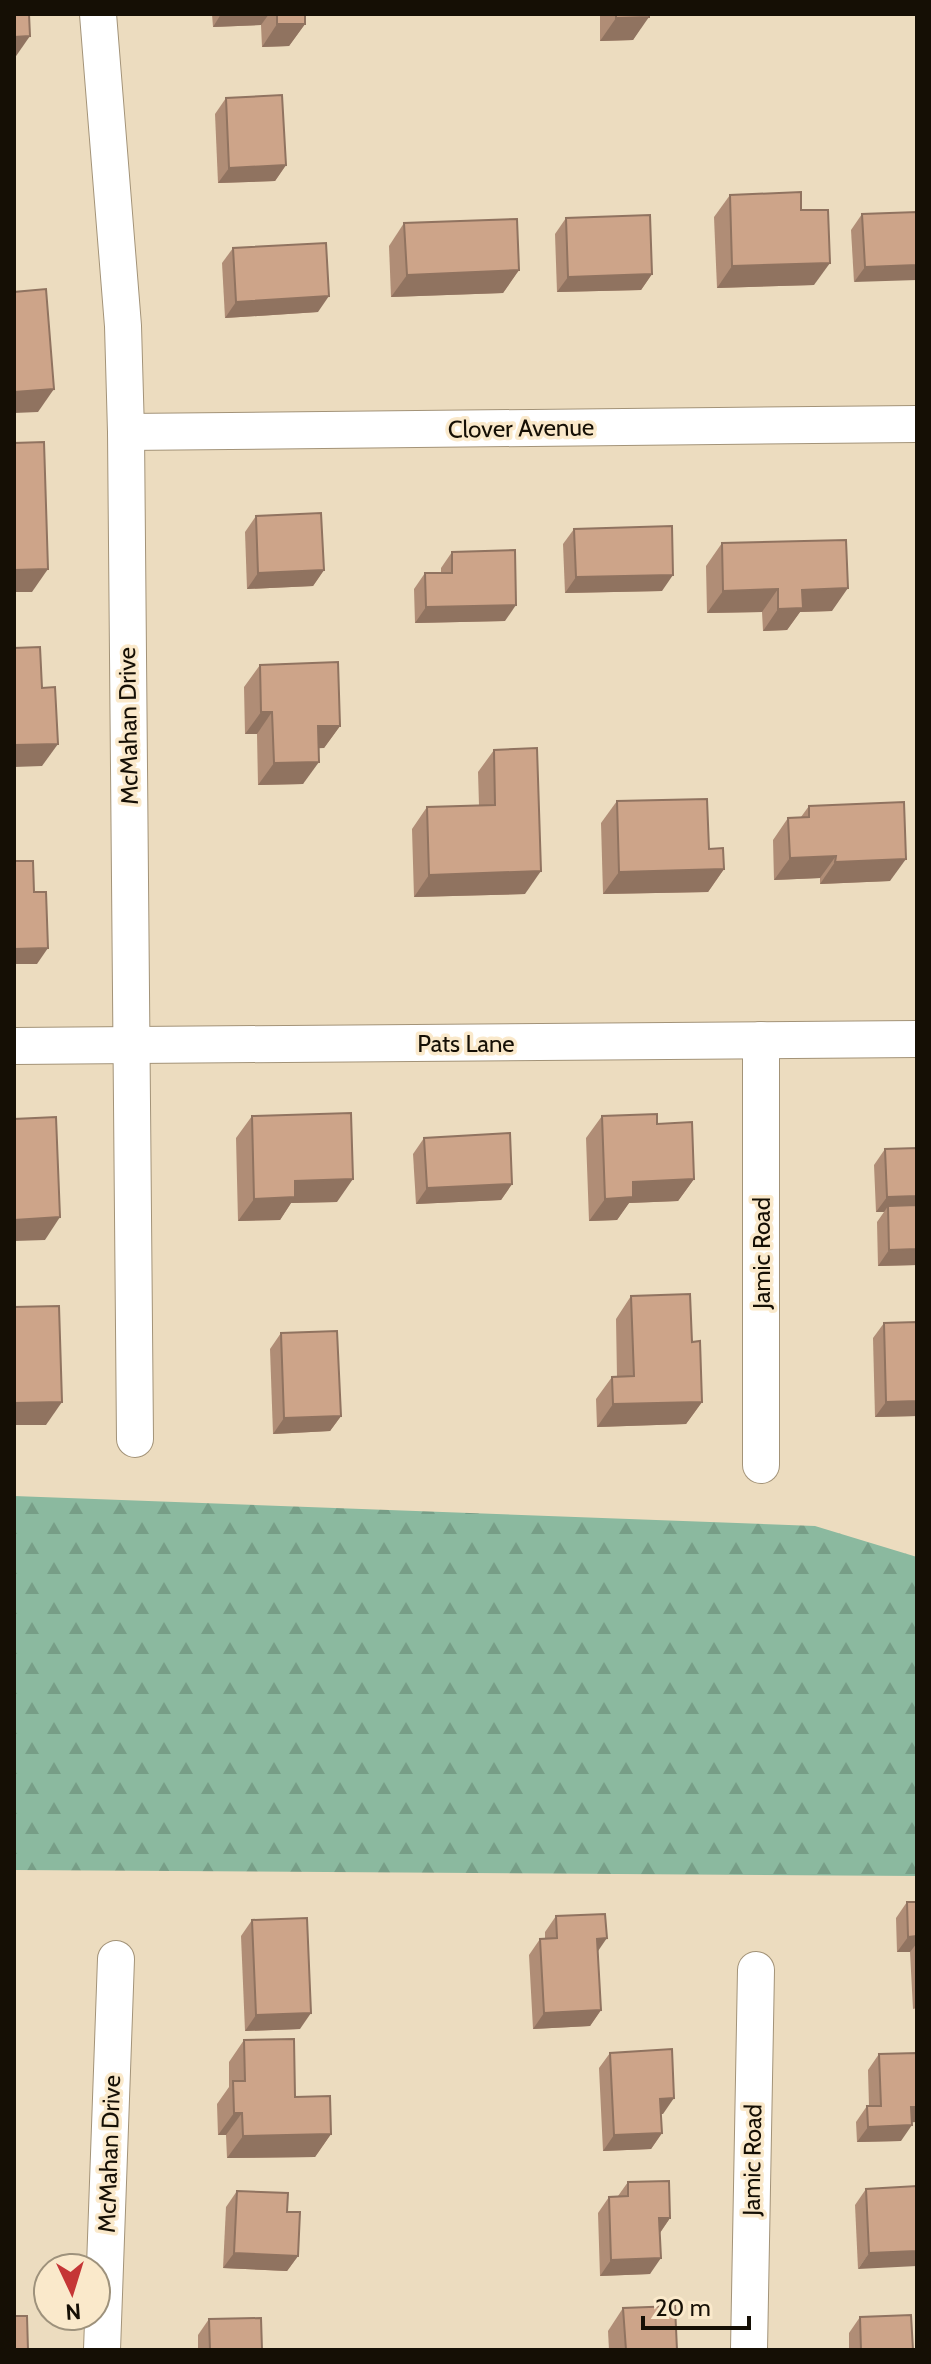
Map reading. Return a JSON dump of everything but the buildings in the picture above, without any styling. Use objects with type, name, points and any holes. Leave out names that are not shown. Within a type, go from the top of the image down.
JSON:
[{"type":"street","name":"McMahan Drive","points":[[98,14],[123,326],[126,432],[135,1439]]},
{"type":"street","name":"Clover Avenue","points":[[126,432],[917,424]]},
{"type":"street","name":"Pats Lane","points":[[14,1046],[917,1039]]},
{"type":"street","name":"Jamic Road","points":[[761,1040],[761,1465]]},
{"type":"street","name":"McMahan Drive","points":[[102,2350],[116,1959]]},
{"type":"street","name":"Jamic Road","points":[[749,2350],[756,1970]]},
{"type":"green space","points":[[14,1496],[815,1526],[917,1557],[917,1876],[14,1870]]}]
